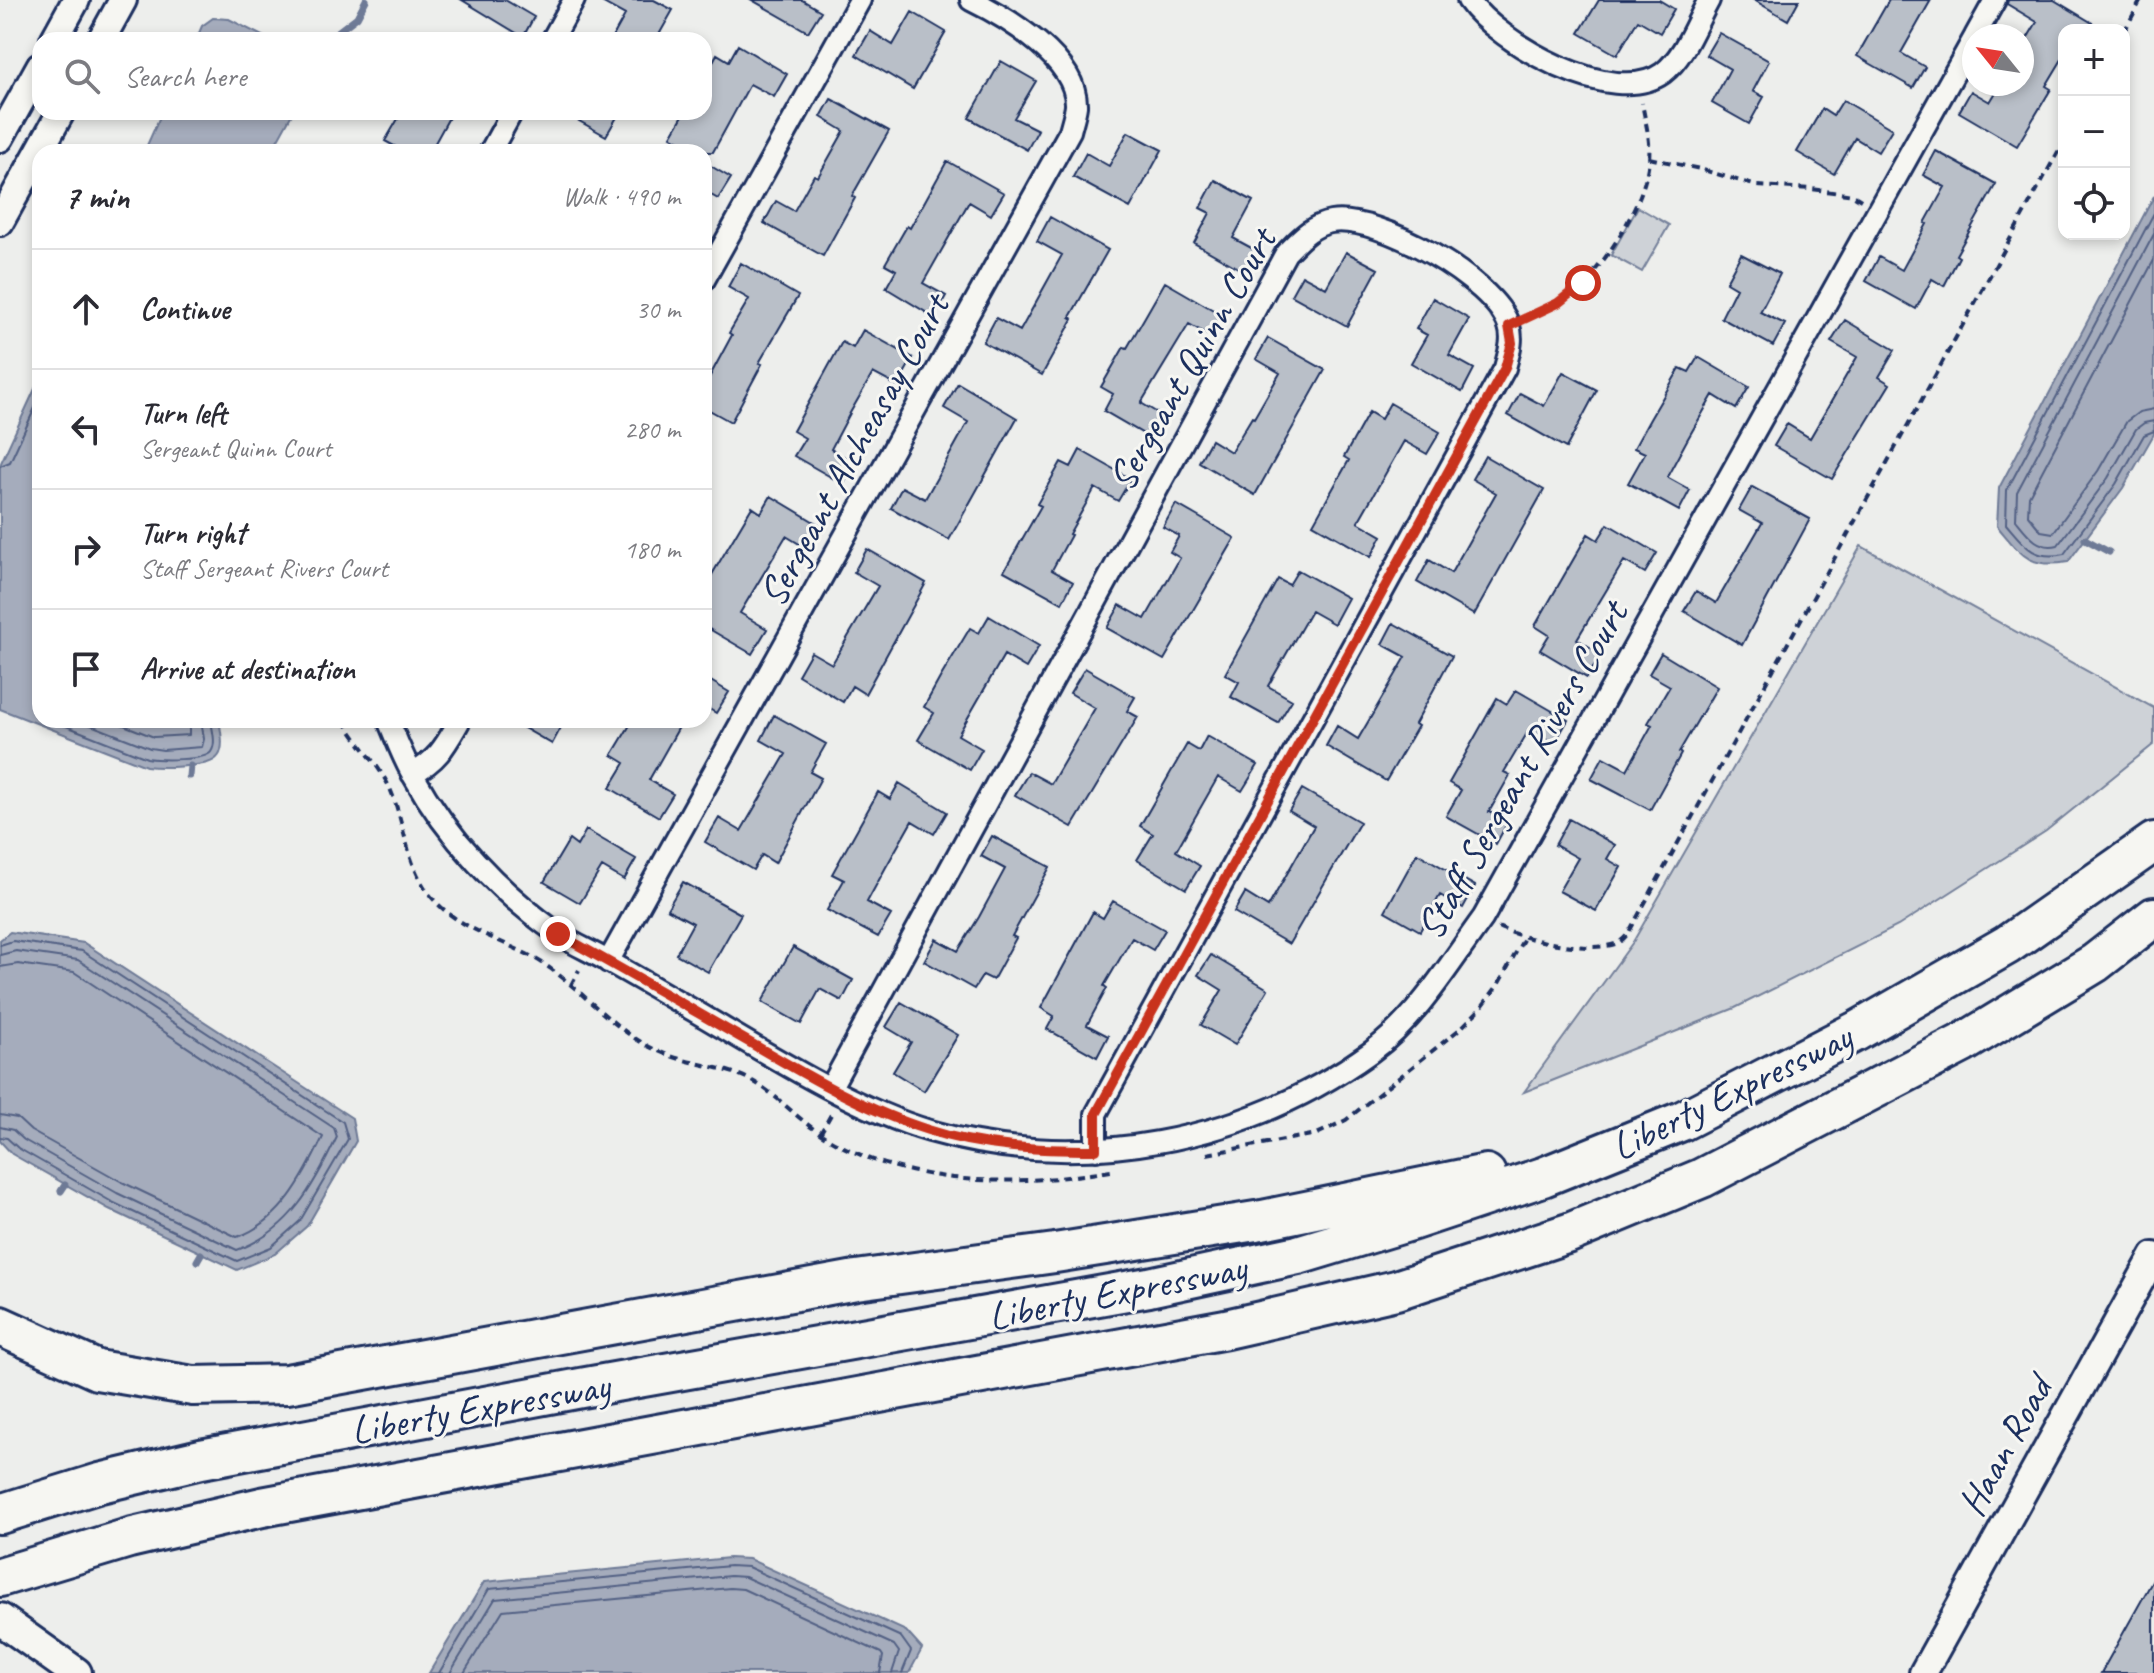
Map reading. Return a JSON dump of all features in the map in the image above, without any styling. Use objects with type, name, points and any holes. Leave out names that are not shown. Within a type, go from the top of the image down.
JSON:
[{"type":"highway","name":"Liberty Expressway","points":[[0,1514],[100,1483],[201,1459],[1149,1287],[1298,1255],[1543,1177],[1682,1121],[1857,1031],[2007,945],[2154,842]]},
{"type":"highway","name":"Liberty Expressway","points":[[3,1576],[129,1538],[262,1507],[1226,1329],[1396,1290],[1569,1233],[1702,1178],[1963,1043],[2095,963],[2154,917]]},
{"type":"highway","points":[[0,1326],[97,1370],[193,1386],[287,1384],[856,1280],[1262,1220],[1471,1178],[1682,1121]]},
{"type":"main road","points":[[0,1619],[76,1673]]},
{"type":"street","points":[[58,32],[76,0]]},
{"type":"street","points":[[105,32],[123,0]]},
{"type":"street","points":[[556,32],[574,0]]},
{"type":"street","points":[[712,266],[860,0]]},
{"type":"street","name":"Sergeant Alcheasay Court","points":[[608,962],[1070,131],[1076,105],[1066,71],[1036,40],[994,11],[971,0]]},
{"type":"street","points":[[1468,0],[1515,43],[1544,59],[1596,80],[1622,84],[1662,74],[1677,58],[1709,0]]},
{"type":"street","name":"Staff Sergeant Rivers Court","points":[[1981,24],[1995,0]]},
{"type":"street","name":"Staff Sergeant Rivers Court","points":[[392,728],[412,774],[449,832],[512,898],[558,934],[877,1111],[928,1131],[987,1144],[1036,1150],[1096,1150],[1171,1140],[1228,1126],[1291,1100],[1373,1051],[1413,1012],[1483,918],[1962,59]]},
{"type":"street","points":[[0,138],[32,80]]},
{"type":"street","points":[[43,144],[57,120]]},
{"type":"street","points":[[494,144],[508,120]]},
{"type":"street","points":[[0,222],[32,164]]},
{"type":"street","name":"Sergeant Quinn Court","points":[[831,1087],[1286,253],[1307,232],[1330,222],[1362,224],[1417,245],[1456,268],[1485,294],[1509,326]]},
{"type":"street","points":[[1096,1150],[1096,1114],[1505,368],[1512,343],[1509,326]]},
{"type":"street","points":[[412,774],[432,763],[443,751],[456,728]]},
{"type":"street","name":"Haan Road","points":[[1923,1673],[2154,1256]]},
{"type":"path","points":[[2128,24],[2141,0]]},
{"type":"path","points":[[1509,326],[1558,303],[1599,268],[1636,205],[1649,158],[1649,138],[1637,82]]},
{"type":"path","points":[[1483,918],[1524,938],[1548,943],[1615,945],[1624,940],[2058,152]]},
{"type":"path","points":[[1649,158],[1757,186],[1853,195],[1879,209]]},
{"type":"path","points":[[349,728],[390,791],[409,855],[419,878],[434,900],[448,914],[550,968],[638,1041],[659,1052],[740,1075],[759,1085],[820,1134],[877,1161],[912,1170],[988,1181],[1074,1178],[1120,1170]]},
{"type":"path","points":[[1196,1156],[1317,1134],[1346,1120],[1461,1028],[1481,1008],[1498,985],[1524,938]]},
{"type":"shaded area","points":[[1638,207],[1669,225],[1642,272],[1611,255]]},
{"type":"shaded area","points":[[1861,546],[2154,708],[2154,744],[2046,831],[1898,926],[1735,1008],[1524,1092],[1633,942]]},
{"type":"water","points":[[213,18],[229,19],[254,32],[199,32]]},
{"type":"water","points":[[158,120],[289,120],[275,144],[148,144]]},
{"type":"water","points":[[2154,196],[2154,434],[2123,488],[2068,562],[2054,564],[2034,561],[2019,552],[1997,526],[1999,488]]},
{"type":"water","points":[[32,395],[32,721],[0,709],[0,465]]},
{"type":"water","points":[[49,728],[220,728],[221,750],[214,760],[186,766],[146,766]]},
{"type":"water","points":[[10,932],[84,943],[352,1118],[356,1141],[307,1226],[275,1254],[237,1270],[109,1209],[12,1154],[0,1141],[0,940]]},
{"type":"water","points":[[729,1558],[749,1559],[906,1631],[922,1649],[909,1673],[429,1673],[484,1582]]},
{"type":"building","points":[[462,0],[505,0],[534,17],[526,32],[515,32]]},
{"type":"building","points":[[598,0],[654,0],[673,10],[661,32],[615,32],[625,15]]},
{"type":"building","points":[[752,0],[802,0],[821,11],[808,32]]},
{"type":"building","points":[[1599,0],[1659,0],[1674,9],[1660,33],[1638,20],[1617,55],[1579,33]]},
{"type":"building","points":[[1754,0],[1799,0],[1788,20]]},
{"type":"building","points":[[1889,0],[1931,0],[1901,53],[1925,67],[1913,88],[1857,56]]},
{"type":"building","points":[[2008,0],[2054,0],[2094,24],[2058,24],[2058,66],[2046,86],[2051,89],[2017,146],[1959,112],[1968,96],[1980,96],[1990,102],[1994,96],[2034,96],[2034,27],[2037,22],[2007,4]]},
{"type":"building","points":[[912,12],[946,32],[913,89],[856,55],[870,31],[893,45]]},
{"type":"building","points":[[1719,33],[1769,61],[1753,91],[1764,97],[1749,124],[1712,103],[1730,69],[1706,55]]},
{"type":"building","points":[[738,45],[787,74],[774,97],[750,84],[713,152],[712,144],[682,144],[671,136],[680,120],[712,120],[712,63],[717,54],[729,61]]},
{"type":"building","points":[[1001,61],[1036,81],[1014,118],[1038,130],[1027,150],[969,118]]},
{"type":"building","points":[[831,99],[889,131],[823,256],[764,223],[776,201],[794,211],[844,131],[821,117]]},
{"type":"building","points":[[1843,100],[1892,129],[1878,152],[1855,138],[1834,174],[1797,152],[1822,109],[1833,116]]},
{"type":"building","points":[[397,120],[448,120],[434,144],[390,144],[385,141]]},
{"type":"building","points":[[577,120],[615,120],[606,136]]},
{"type":"building","points":[[1128,132],[1162,150],[1130,208],[1073,177],[1086,153],[1109,166]]},
{"type":"building","points":[[1936,151],[1996,184],[1956,255],[1959,257],[1944,286],[1932,279],[1916,309],[1866,281],[1879,257],[1902,270],[1927,224],[1945,187],[1923,175]]},
{"type":"building","points":[[947,161],[1004,193],[991,215],[969,202],[923,283],[946,296],[934,317],[886,288],[896,270],[885,264],[907,226],[910,228]]},
{"type":"building","points":[[712,167],[731,178],[718,199],[712,196]]},
{"type":"building","points":[[1215,180],[1253,201],[1233,238],[1257,251],[1245,272],[1194,243],[1210,213],[1200,208]]},
{"type":"building","points":[[1050,217],[1108,250],[1042,375],[983,342],[996,318],[1020,331],[1062,255],[1037,241]]},
{"type":"building","points":[[1346,252],[1378,269],[1347,326],[1291,295],[1302,275],[1326,288]]},
{"type":"building","points":[[1741,254],[1780,274],[1760,312],[1785,324],[1773,346],[1721,318],[1736,288],[1726,282]]},
{"type":"building","points":[[741,263],[798,296],[759,363],[762,364],[731,422],[712,411],[712,372],[732,335],[729,333],[749,299],[728,287]]},
{"type":"building","points":[[1165,282],[1222,315],[1210,336],[1189,324],[1141,403],[1166,418],[1154,440],[1104,411],[1113,394],[1101,387]]},
{"type":"building","points":[[1433,298],[1469,319],[1449,355],[1474,369],[1462,392],[1411,363],[1427,335],[1416,329]]},
{"type":"building","points":[[1845,320],[1895,350],[1879,377],[1890,384],[1832,479],[1774,446],[1787,424],[1810,438],[1857,357],[1831,342]]},
{"type":"building","points":[[863,330],[913,358],[897,386],[873,373],[850,413],[831,449],[855,463],[843,484],[794,456],[805,438],[793,431],[842,342],[853,348]]},
{"type":"building","points":[[1268,338],[1325,370],[1255,495],[1199,462],[1211,440],[1231,452],[1280,373],[1256,359]]},
{"type":"building","points":[[1698,357],[1749,387],[1736,409],[1713,395],[1687,440],[1667,477],[1690,490],[1679,511],[1628,483],[1645,453],[1634,448],[1650,419],[1680,368],[1689,372]]},
{"type":"building","points":[[1563,372],[1597,390],[1566,448],[1508,415],[1520,393],[1544,406]]},
{"type":"building","points":[[958,383],[1017,418],[949,540],[891,508],[902,487],[925,499],[968,422],[944,408]]},
{"type":"building","points":[[1390,403],[1440,432],[1427,454],[1404,441],[1358,522],[1382,536],[1371,557],[1313,524],[1349,460],[1344,457],[1369,412],[1381,419]]},
{"type":"building","points":[[1080,450],[1131,479],[1118,501],[1095,488],[1069,534],[1052,570],[1073,582],[1062,603],[1004,571],[1041,506],[1037,504],[1061,462],[1071,467]]},
{"type":"building","points":[[1485,456],[1544,490],[1474,615],[1417,582],[1429,560],[1451,573],[1496,493],[1472,479]]},
{"type":"building","points":[[1752,487],[1810,519],[1742,645],[1684,611],[1696,591],[1716,603],[1762,523],[1739,510]]},
{"type":"building","points":[[771,496],[821,526],[808,549],[786,536],[740,613],[767,629],[752,654],[712,631],[712,574],[752,507],[761,513]]},
{"type":"building","points":[[1176,504],[1235,538],[1164,660],[1107,628],[1120,605],[1145,619],[1180,558],[1170,552],[1179,536],[1163,527]]},
{"type":"building","points":[[1608,524],[1657,553],[1645,573],[1624,561],[1577,639],[1601,654],[1587,678],[1540,650],[1549,635],[1535,626],[1588,534],[1598,540]]},
{"type":"building","points":[[867,549],[926,583],[865,694],[852,686],[843,702],[798,675],[811,652],[832,664],[878,586],[854,572]]},
{"type":"building","points":[[1298,570],[1348,598],[1334,624],[1311,611],[1268,686],[1292,700],[1278,723],[1231,697],[1239,682],[1225,674],[1278,579],[1289,585]]},
{"type":"building","points":[[989,616],[1039,646],[1026,668],[1004,655],[958,735],[982,749],[970,770],[918,740],[934,713],[924,707],[940,678],[970,628],[979,633]]},
{"type":"building","points":[[1393,623],[1452,656],[1415,724],[1418,726],[1386,781],[1326,746],[1337,726],[1358,739],[1406,657],[1382,644]]},
{"type":"building","points":[[1661,653],[1717,687],[1650,810],[1591,779],[1603,757],[1627,770],[1652,725],[1648,723],[1670,686],[1649,674]]},
{"type":"building","points":[[1085,668],[1135,697],[1127,711],[1138,717],[1072,827],[1015,795],[1029,772],[1051,784],[1095,708],[1070,693]]},
{"type":"building","points":[[712,682],[729,692],[716,713],[712,711]]},
{"type":"building","points":[[1516,690],[1568,720],[1554,744],[1529,730],[1504,772],[1510,775],[1489,812],[1508,822],[1496,844],[1446,816],[1461,790],[1449,783],[1497,698],[1507,704]]},
{"type":"building","points":[[774,715],[826,744],[810,772],[821,778],[775,863],[762,855],[753,870],[705,842],[719,818],[741,831],[786,754],[761,740]]},
{"type":"building","points":[[524,728],[561,728],[552,744]]},
{"type":"building","points":[[628,728],[678,728],[649,780],[673,794],[659,817],[610,788],[625,763],[612,755]]},
{"type":"building","points":[[1207,736],[1258,765],[1242,791],[1218,777],[1176,851],[1200,866],[1186,889],[1137,860],[1153,834],[1140,826],[1187,744],[1199,751]]},
{"type":"building","points":[[899,783],[947,812],[934,834],[912,821],[886,867],[867,902],[891,915],[878,937],[827,910],[844,880],[832,874],[878,792],[890,799]]},
{"type":"building","points":[[1302,789],[1360,822],[1289,944],[1234,912],[1245,893],[1268,907],[1314,826],[1289,811]]},
{"type":"building","points":[[1569,819],[1615,845],[1607,859],[1621,867],[1596,911],[1559,891],[1578,858],[1555,845]]},
{"type":"building","points":[[586,830],[636,859],[624,880],[602,867],[580,903],[544,882],[569,840],[577,846]]},
{"type":"building","points":[[992,836],[1050,867],[1012,936],[1016,938],[993,980],[983,975],[974,989],[924,961],[936,939],[958,951],[979,917],[1005,869],[981,856]]},
{"type":"building","points":[[1417,853],[1475,886],[1463,908],[1440,895],[1420,931],[1385,911]]},
{"type":"building","points":[[683,882],[741,914],[708,972],[676,954],[693,923],[667,909]]},
{"type":"building","points":[[1113,901],[1165,930],[1153,950],[1132,938],[1104,986],[1107,988],[1087,1025],[1108,1036],[1097,1057],[1047,1029],[1054,1016],[1041,1008],[1093,912],[1103,918]]},
{"type":"building","points":[[793,947],[853,980],[842,1001],[820,989],[801,1024],[762,1002]]},
{"type":"building","points":[[1211,955],[1268,989],[1235,1045],[1201,1025],[1222,990],[1198,975]]},
{"type":"building","points":[[901,1002],[958,1035],[924,1091],[893,1072],[911,1042],[886,1027]]},
{"type":"building","points":[[2154,1578],[2154,1673],[2101,1673]]},
{"type":"waterway","points":[[337,32],[357,17],[366,0]]},
{"type":"waterway","points":[[2085,539],[2109,552]]},
{"type":"waterway","points":[[189,776],[190,766]]},
{"type":"waterway","points":[[61,1191],[65,1185]]},
{"type":"waterway","points":[[197,1261],[201,1254]]},
{"type":"route","points":[[558,934],[780,1060],[877,1111],[928,1131],[987,1144],[1036,1150],[1096,1150],[1096,1114],[1505,368],[1512,343],[1509,326],[1558,303],[1583,283]]}]
